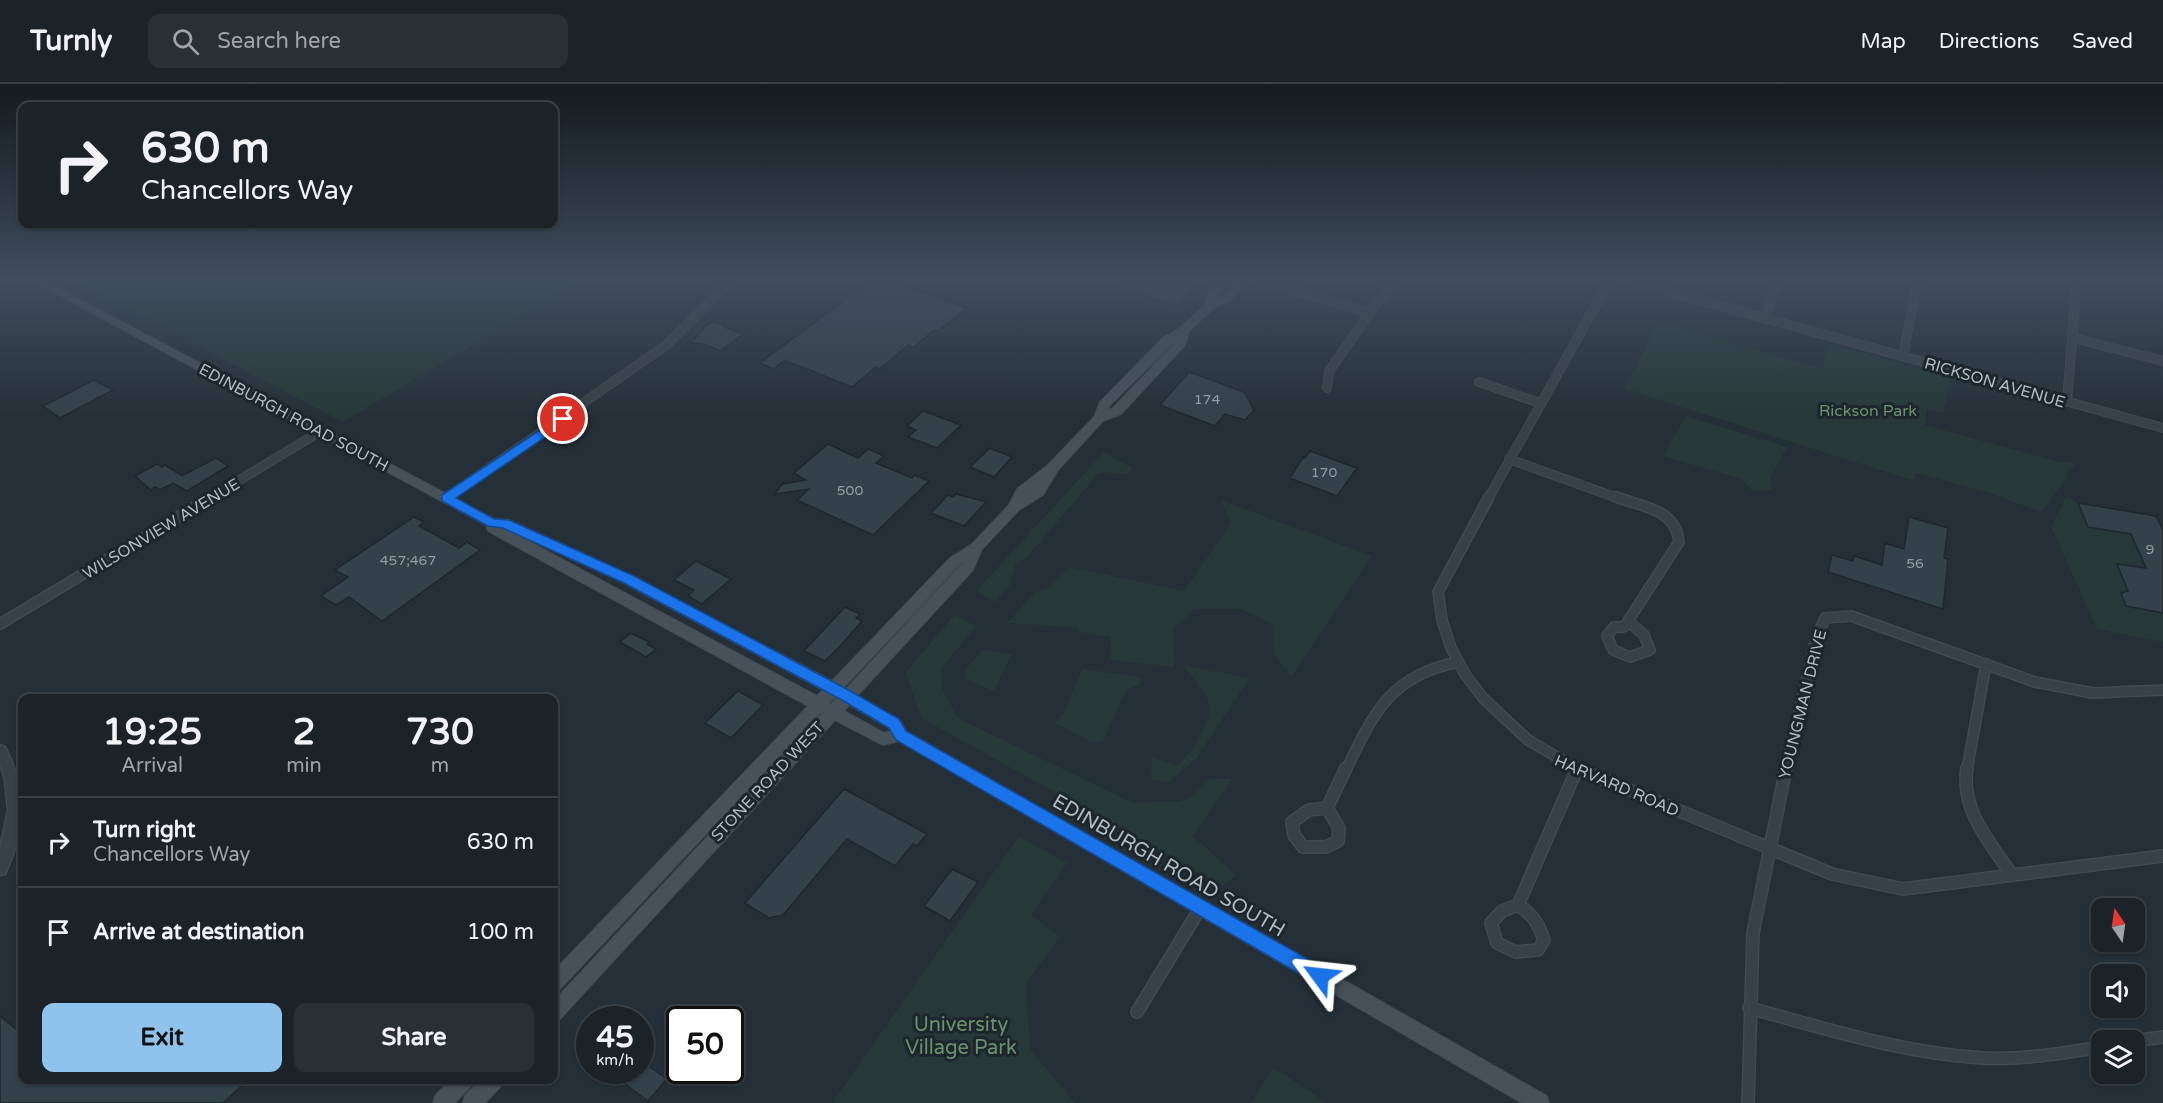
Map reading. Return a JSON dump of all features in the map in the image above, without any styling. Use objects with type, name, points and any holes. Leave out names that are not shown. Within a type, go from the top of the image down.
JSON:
[{"type":"main road","name":"EDINBURGH ROAD SOUTH","points":[[123,326],[492,523],[504,523],[629,580],[847,696],[894,724],[901,735],[1540,1103]]},
{"type":"main road","name":"STONE ROAD WEST","points":[[558,1009],[826,707],[832,688],[955,561],[977,547],[1015,507],[1035,497],[1047,484],[1052,468],[1099,418],[1117,411],[1181,343],[1184,330],[1189,326]]},
{"type":"main road","name":"EDINBURGH ROAD SOUTH","points":[[492,523],[493,528],[502,533],[883,739],[901,735]]},
{"type":"main road","name":"STONE ROAD WEST","points":[[558,979],[683,844],[826,707],[847,696],[968,567],[977,547]]},
{"type":"main road","points":[[680,874],[683,844]]},
{"type":"main road","points":[[442,1103],[459,1084]]},
{"type":"main road","points":[[472,1103],[489,1084]]},
{"type":"street","points":[[446,498],[665,346],[686,326]]},
{"type":"street","points":[[1327,388],[1329,371],[1360,326]]},
{"type":"street","name":"HARVARD ROAD","points":[[1584,326],[1438,592],[1438,610],[1458,662],[1479,692],[1502,717],[1549,756],[1577,769],[1832,874],[1903,889],[2163,856]]},
{"type":"street","name":"RICKSON AVENUE","points":[[1790,326],[2163,428]]},
{"type":"street","points":[[1903,357],[1909,326]]},
{"type":"street","points":[[2067,402],[2074,326]]},
{"type":"street","points":[[2073,338],[2163,361]]},
{"type":"street","points":[[1479,382],[1540,403]]},
{"type":"street","name":"WILSONVIEW AVENUE","points":[[0,624],[321,431]]},
{"type":"street","points":[[1509,459],[1669,516],[1678,530],[1678,542],[1624,627],[1614,627],[1606,636],[1609,646],[1621,657],[1638,658],[1650,650],[1644,635],[1628,621]]},
{"type":"street","name":"YOUNGMAN DRIVE","points":[[1748,1103],[1753,933],[1768,849],[1816,639],[1825,618],[1851,615],[2035,682],[2093,693],[2163,690]]},
{"type":"street","points":[[1327,808],[1378,711],[1399,686],[1421,672],[1458,662]]},
{"type":"street","points":[[1986,664],[1964,786],[1978,825],[2012,875]]},
{"type":"street","points":[[0,751],[13,783],[16,810],[10,841],[0,868]]},
{"type":"street","points":[[1518,905],[1532,914],[1540,926],[1544,940],[1538,950],[1526,953],[1509,951],[1497,943],[1491,923],[1502,911],[1518,905],[1577,769]]},
{"type":"street","points":[[1327,808],[1336,819],[1340,833],[1337,843],[1326,850],[1303,847],[1294,835],[1292,822],[1309,810],[1327,808]]},
{"type":"street","points":[[1137,1012],[1201,907]]},
{"type":"street","points":[[1749,1008],[1868,1040],[1971,1057],[2051,1055],[2091,1049]]},
{"type":"street","points":[[2145,1039],[2163,1037]]},
{"type":"green space","points":[[158,326],[506,326],[343,422]]},
{"type":"green space","name":"Rickson Park","points":[[1656,326],[1670,326],[1822,369],[1830,344],[1951,377],[1943,413],[1927,409],[1925,425],[2059,462],[2070,462],[2076,467],[2068,469],[2067,478],[2041,512],[1989,493],[1916,473],[1914,481],[1625,389]]},
{"type":"green space","points":[[1686,416],[1787,447],[1771,476],[1772,490],[1758,492],[1751,490],[1741,479],[1663,456]]},
{"type":"green space","points":[[1104,452],[1132,468],[1128,474],[1099,473],[1028,556],[1015,566],[1010,585],[995,602],[976,591]]},
{"type":"green space","points":[[2067,496],[2078,503],[2088,527],[2131,534],[2146,568],[2117,564],[2128,591],[2121,594],[2126,606],[2163,613],[2163,642],[2097,629],[2051,527]]},
{"type":"green space","points":[[1221,500],[1372,556],[1291,677],[1275,655],[1272,624],[1240,609],[1195,609],[1173,629],[1174,667],[1110,660],[1111,637],[1081,633],[1077,628],[1007,623],[1035,592],[1049,588],[1070,567],[1184,591],[1231,523]]},
{"type":"green space","points":[[954,615],[976,626],[941,669],[942,689],[958,718],[1133,803],[1180,801],[1193,796],[1210,779],[1232,779],[1193,836],[1236,875],[1223,886],[921,718],[906,672]]},
{"type":"green space","points":[[982,650],[1012,654],[994,691],[965,679],[964,671]]},
{"type":"green space","points":[[1183,665],[1250,678],[1196,759],[1169,782],[1151,779],[1152,756],[1176,766],[1195,745],[1208,717],[1208,700]]},
{"type":"green space","points":[[1082,669],[1142,677],[1141,684],[1126,690],[1103,741],[1092,743],[1055,723],[1065,711]]},
{"type":"green space","name":"University Village Park","points":[[1019,836],[1067,863],[1031,915],[1060,937],[1026,984],[1030,1049],[1075,1103],[832,1103]]},
{"type":"green space","points":[[1273,1067],[1327,1103],[1251,1103]]},
{"type":"building","points":[[706,326],[725,326],[724,327],[743,334],[720,351],[704,344],[691,343]]},
{"type":"building","points":[[810,326],[945,326],[933,331],[914,347],[908,345],[880,369],[876,367],[852,387],[785,360],[774,369],[760,363]]},
{"type":"building","points":[[1189,372],[1244,392],[1254,410],[1245,420],[1225,414],[1215,426],[1160,405]]},
{"type":"building","points":[[94,380],[113,390],[60,418],[43,406]]},
{"type":"building","points":[[923,411],[961,425],[937,448],[908,437],[916,430],[907,426]]},
{"type":"building","points":[[828,444],[858,458],[868,449],[884,456],[876,463],[912,478],[914,475],[929,481],[873,535],[797,500],[809,489],[775,494],[782,484],[806,480],[794,473]]},
{"type":"building","points":[[990,448],[1012,457],[994,477],[970,467]]},
{"type":"building","points":[[1310,451],[1357,468],[1337,496],[1290,478],[1303,457],[1305,458]]},
{"type":"building","points":[[216,458],[228,466],[187,491],[173,483],[160,490],[155,487],[151,490],[135,476],[157,464],[162,467],[165,465],[182,476]]},
{"type":"building","points":[[956,494],[986,502],[964,526],[931,513],[948,495],[953,497]]},
{"type":"building","points":[[2078,503],[2156,516],[2163,530],[2163,613],[2126,606],[2121,593],[2128,591],[2117,564],[2146,568],[2131,534],[2088,527]]},
{"type":"building","points":[[414,517],[424,522],[419,526],[459,548],[467,542],[480,550],[382,621],[349,597],[336,605],[321,596],[348,577],[335,570]]},
{"type":"building","points":[[1909,517],[1948,528],[1944,558],[1948,559],[1943,609],[1828,572],[1832,555],[1853,561],[1854,556],[1882,565],[1885,543],[1904,549]]},
{"type":"building","points":[[696,561],[731,579],[702,604],[688,596],[694,590],[674,580]]},
{"type":"building","points":[[845,607],[860,614],[856,618],[862,621],[842,644],[825,661],[804,651]]},
{"type":"building","points":[[631,633],[649,642],[647,644],[656,649],[646,657],[620,642]]},
{"type":"building","points":[[738,691],[763,705],[731,738],[705,723]]},
{"type":"building","points":[[844,789],[927,834],[917,846],[913,844],[895,866],[847,839],[783,915],[769,918],[745,903]]},
{"type":"building","points":[[952,869],[978,882],[950,921],[924,906]]},
{"type":"building","points":[[0,1016],[18,1031],[18,1084],[244,1084],[223,1103],[0,1103]]},
{"type":"building","points":[[654,1070],[666,1080],[648,1101],[625,1084],[654,1084]]},
{"type":"route","points":[[563,419],[446,498],[492,523],[504,523],[629,580],[847,696],[894,724],[901,735],[1320,976]]}]
